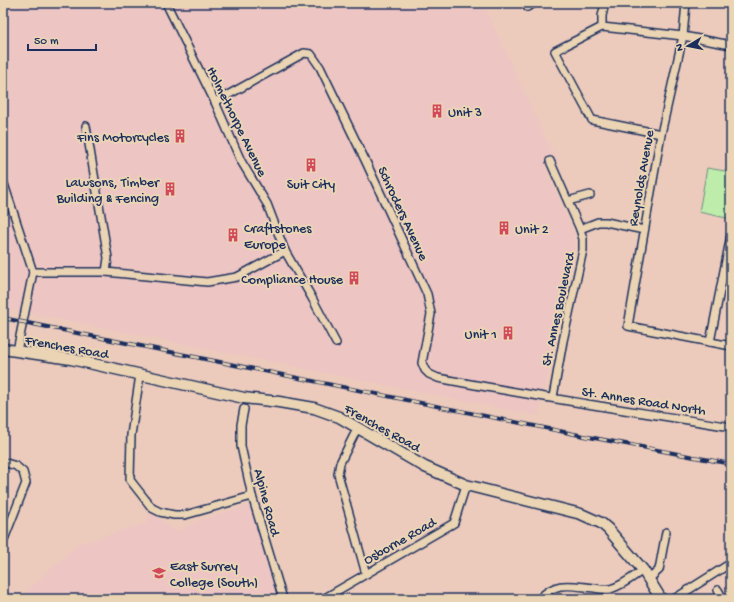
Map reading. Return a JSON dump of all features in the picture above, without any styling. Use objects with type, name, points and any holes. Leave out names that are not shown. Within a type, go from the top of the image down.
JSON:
[{"type":"street","name":"Holmethorpe Avenue","points":[[166,3],[241,161],[267,204],[285,250],[336,343]]},
{"type":"street","points":[[527,7],[535,3]]},
{"type":"street","points":[[602,27],[602,16],[605,3]]},
{"type":"street","name":"Reynolds Avenue","points":[[686,3],[683,36],[660,134],[628,326],[710,342]]},
{"type":"street","points":[[660,134],[592,120],[556,51],[602,27],[683,36],[731,44]]},
{"type":"street","name":"Schroders Avenue","points":[[214,102],[304,53],[311,54],[320,67],[366,162],[427,294],[431,314],[422,363],[425,370],[438,378],[512,392],[553,397]]},
{"type":"street","points":[[86,126],[108,258],[106,272]]},
{"type":"street","name":"St. Annes Boulevard","points":[[550,161],[583,239],[583,250],[563,341],[553,397]]},
{"type":"street","points":[[3,181],[33,272],[17,351]]},
{"type":"street","points":[[568,201],[590,195]]},
{"type":"street","points":[[580,229],[598,222],[606,222],[644,230]]},
{"type":"street","points":[[731,235],[710,342],[731,346]]},
{"type":"street","points":[[33,272],[106,272],[207,282],[238,277],[285,250]]},
{"type":"street","name":"Frenches Road","points":[[3,349],[71,359],[244,398],[314,408],[339,417],[425,467],[466,485],[574,512],[601,523],[608,529],[643,570],[661,599]]},
{"type":"street","points":[[140,375],[131,435],[130,480],[152,508],[167,514],[185,515],[252,496]]},
{"type":"street","name":"St. Annes Road North","points":[[553,397],[731,427]]},
{"type":"street","name":"Alpine Road","points":[[244,410],[241,425],[241,446],[252,496],[283,599]]},
{"type":"street","points":[[358,427],[340,463],[338,474],[366,574]]},
{"type":"street","points":[[3,462],[16,466],[23,472],[26,482],[3,542]]},
{"type":"street","name":"Osborne Road","points":[[323,599],[454,523],[466,485]]},
{"type":"street","points":[[649,579],[658,570],[666,532]]},
{"type":"street","points":[[674,599],[731,563]]},
{"type":"street","points":[[539,599],[547,591],[566,585],[609,589],[618,586],[643,570]]},
{"type":"street","points":[[718,590],[722,599]]},
{"type":"shaded area","points":[[3,3],[483,3],[553,154],[560,160],[545,167],[574,233],[574,249],[566,293],[538,416],[3,308]]},
{"type":"shaded area","name":"East Surrey College (South)","points":[[250,505],[254,513],[279,599],[18,599],[78,544],[146,523],[150,511],[175,531],[200,520]]},
{"type":"green space","points":[[707,168],[731,172],[731,219],[699,212]]},
{"type":"railway","points":[[3,318],[589,437],[731,464]]},
{"type":"place","name":"Unit 3","points":[[437,111]]},
{"type":"place","name":"Fins Motorcycles","points":[[180,136]]},
{"type":"place","name":"Suit City","points":[[311,165]]},
{"type":"place","name":"Lawsons, Timber Building & Fencing","points":[[170,189]]},
{"type":"place","name":"Unit 2","points":[[504,228]]},
{"type":"place","name":"Craftstones Europe","points":[[233,235]]},
{"type":"place","name":"Compliance House","points":[[354,278]]},
{"type":"place","name":"Unit 1","points":[[508,333]]},
{"type":"place","name":"East Surrey College (South)","points":[[159,573]]}]
